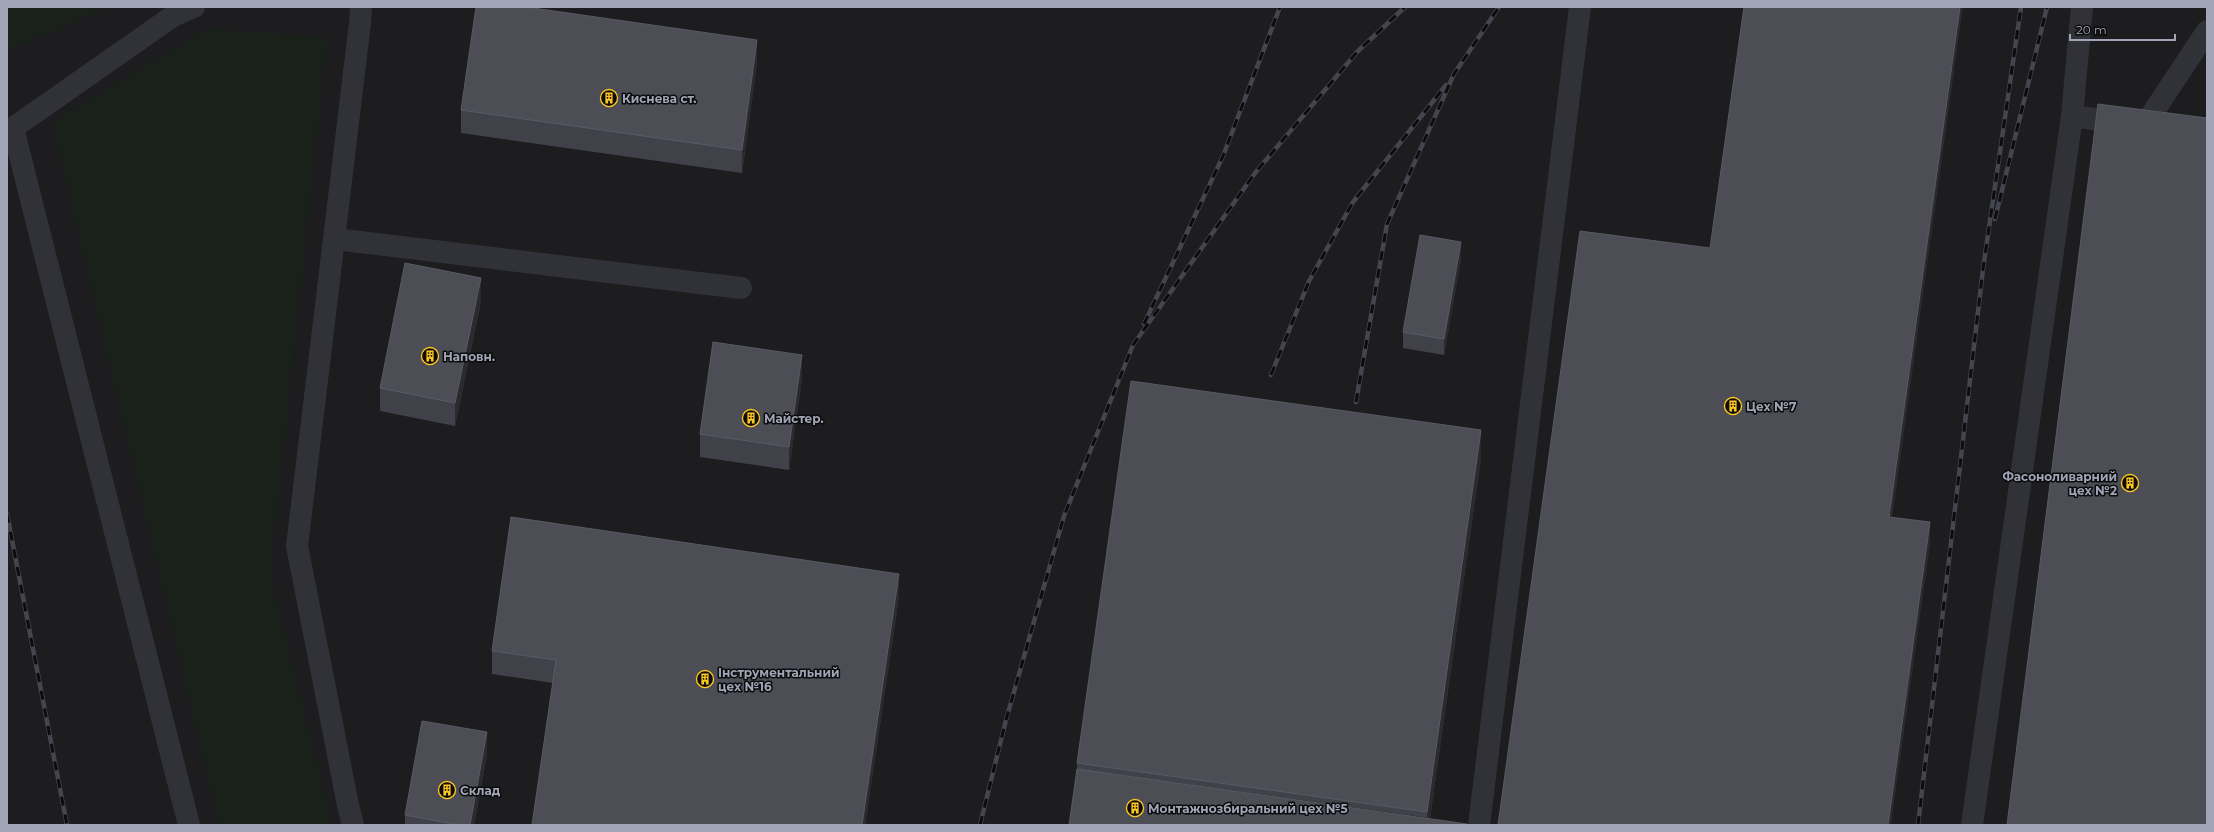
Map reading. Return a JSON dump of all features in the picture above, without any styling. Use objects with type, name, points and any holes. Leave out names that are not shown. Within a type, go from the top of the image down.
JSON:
[{"type":"lane","points":[[189,825],[13,128],[174,16],[194,7]]},
{"type":"lane","points":[[353,825],[297,546],[335,239],[360,23],[360,7]]},
{"type":"lane","points":[[1479,825],[1580,7]]},
{"type":"lane","points":[[1972,825],[2072,116],[2082,7]]},
{"type":"lane","points":[[2144,126],[2207,31]]},
{"type":"lane","points":[[2072,116],[2168,129]]},
{"type":"lane","points":[[335,239],[741,288]]},
{"type":"shaded area","points":[[7,7],[2207,7],[2207,825],[7,825]]},
{"type":"shaded area","points":[[7,7],[106,7],[16,47],[7,48]]},
{"type":"shaded area","points":[[208,29],[327,37],[270,575],[332,825],[219,825],[52,122]]},
{"type":"building","name":"Киснева ст.","points":[[476,7],[526,7],[757,40],[742,150],[461,110]]},
{"type":"building","name":"Цех №7","points":[[1744,7],[1960,7],[1889,517],[1930,522],[1888,825],[1498,825],[1580,231],[1710,248]]},
{"type":"building","name":"Фасоноливарний цех №2","points":[[2098,104],[2207,118],[2207,825],[2007,825]]},
{"type":"building","points":[[1420,235],[1461,242],[1444,339],[1403,332]]},
{"type":"building","name":"Наповн.","points":[[405,263],[481,278],[455,403],[380,388]]},
{"type":"building","name":"Майстер.","points":[[713,342],[802,355],[789,447],[700,434]]},
{"type":"building","points":[[1131,381],[1481,430],[1427,812],[1077,763]]},
{"type":"building","name":"Інструментальний цех №16","points":[[511,517],[899,574],[862,825],[532,825],[556,660],[492,651]]},
{"type":"building","name":"Склад","points":[[422,721],[487,732],[470,825],[459,825],[405,815]]},
{"type":"building","points":[[1077,769],[1467,824],[1467,825],[1069,825]]},
{"type":"railway","points":[[1144,324],[1223,156],[1280,7]]},
{"type":"railway","points":[[980,825],[1006,720],[1064,516],[1133,345],[1255,173],[1357,52],[1405,7]]},
{"type":"railway","points":[[1356,402],[1387,224],[1454,74],[1499,7]]},
{"type":"railway","points":[[1918,825],[1983,269],[2021,7]]},
{"type":"railway","points":[[1995,219],[2047,7]]},
{"type":"railway","points":[[1271,375],[1309,281],[1353,202],[1446,85]]},
{"type":"railway","points":[[7,514],[67,825]]},
{"type":"place","name":"Киснева ст.","points":[[609,98]]},
{"type":"place","name":"Наповн.","points":[[430,356]]},
{"type":"place","name":"Цех №7","points":[[1733,406]]},
{"type":"place","name":"Майстер.","points":[[751,418]]},
{"type":"place","name":"Фасоноливарний цех №2","points":[[2130,483]]},
{"type":"place","name":"Інструментальний цех №16","points":[[705,679]]},
{"type":"place","name":"Склад","points":[[447,790]]},
{"type":"place","name":"Монтажнозбиральний цех №5","points":[[1135,808]]}]
